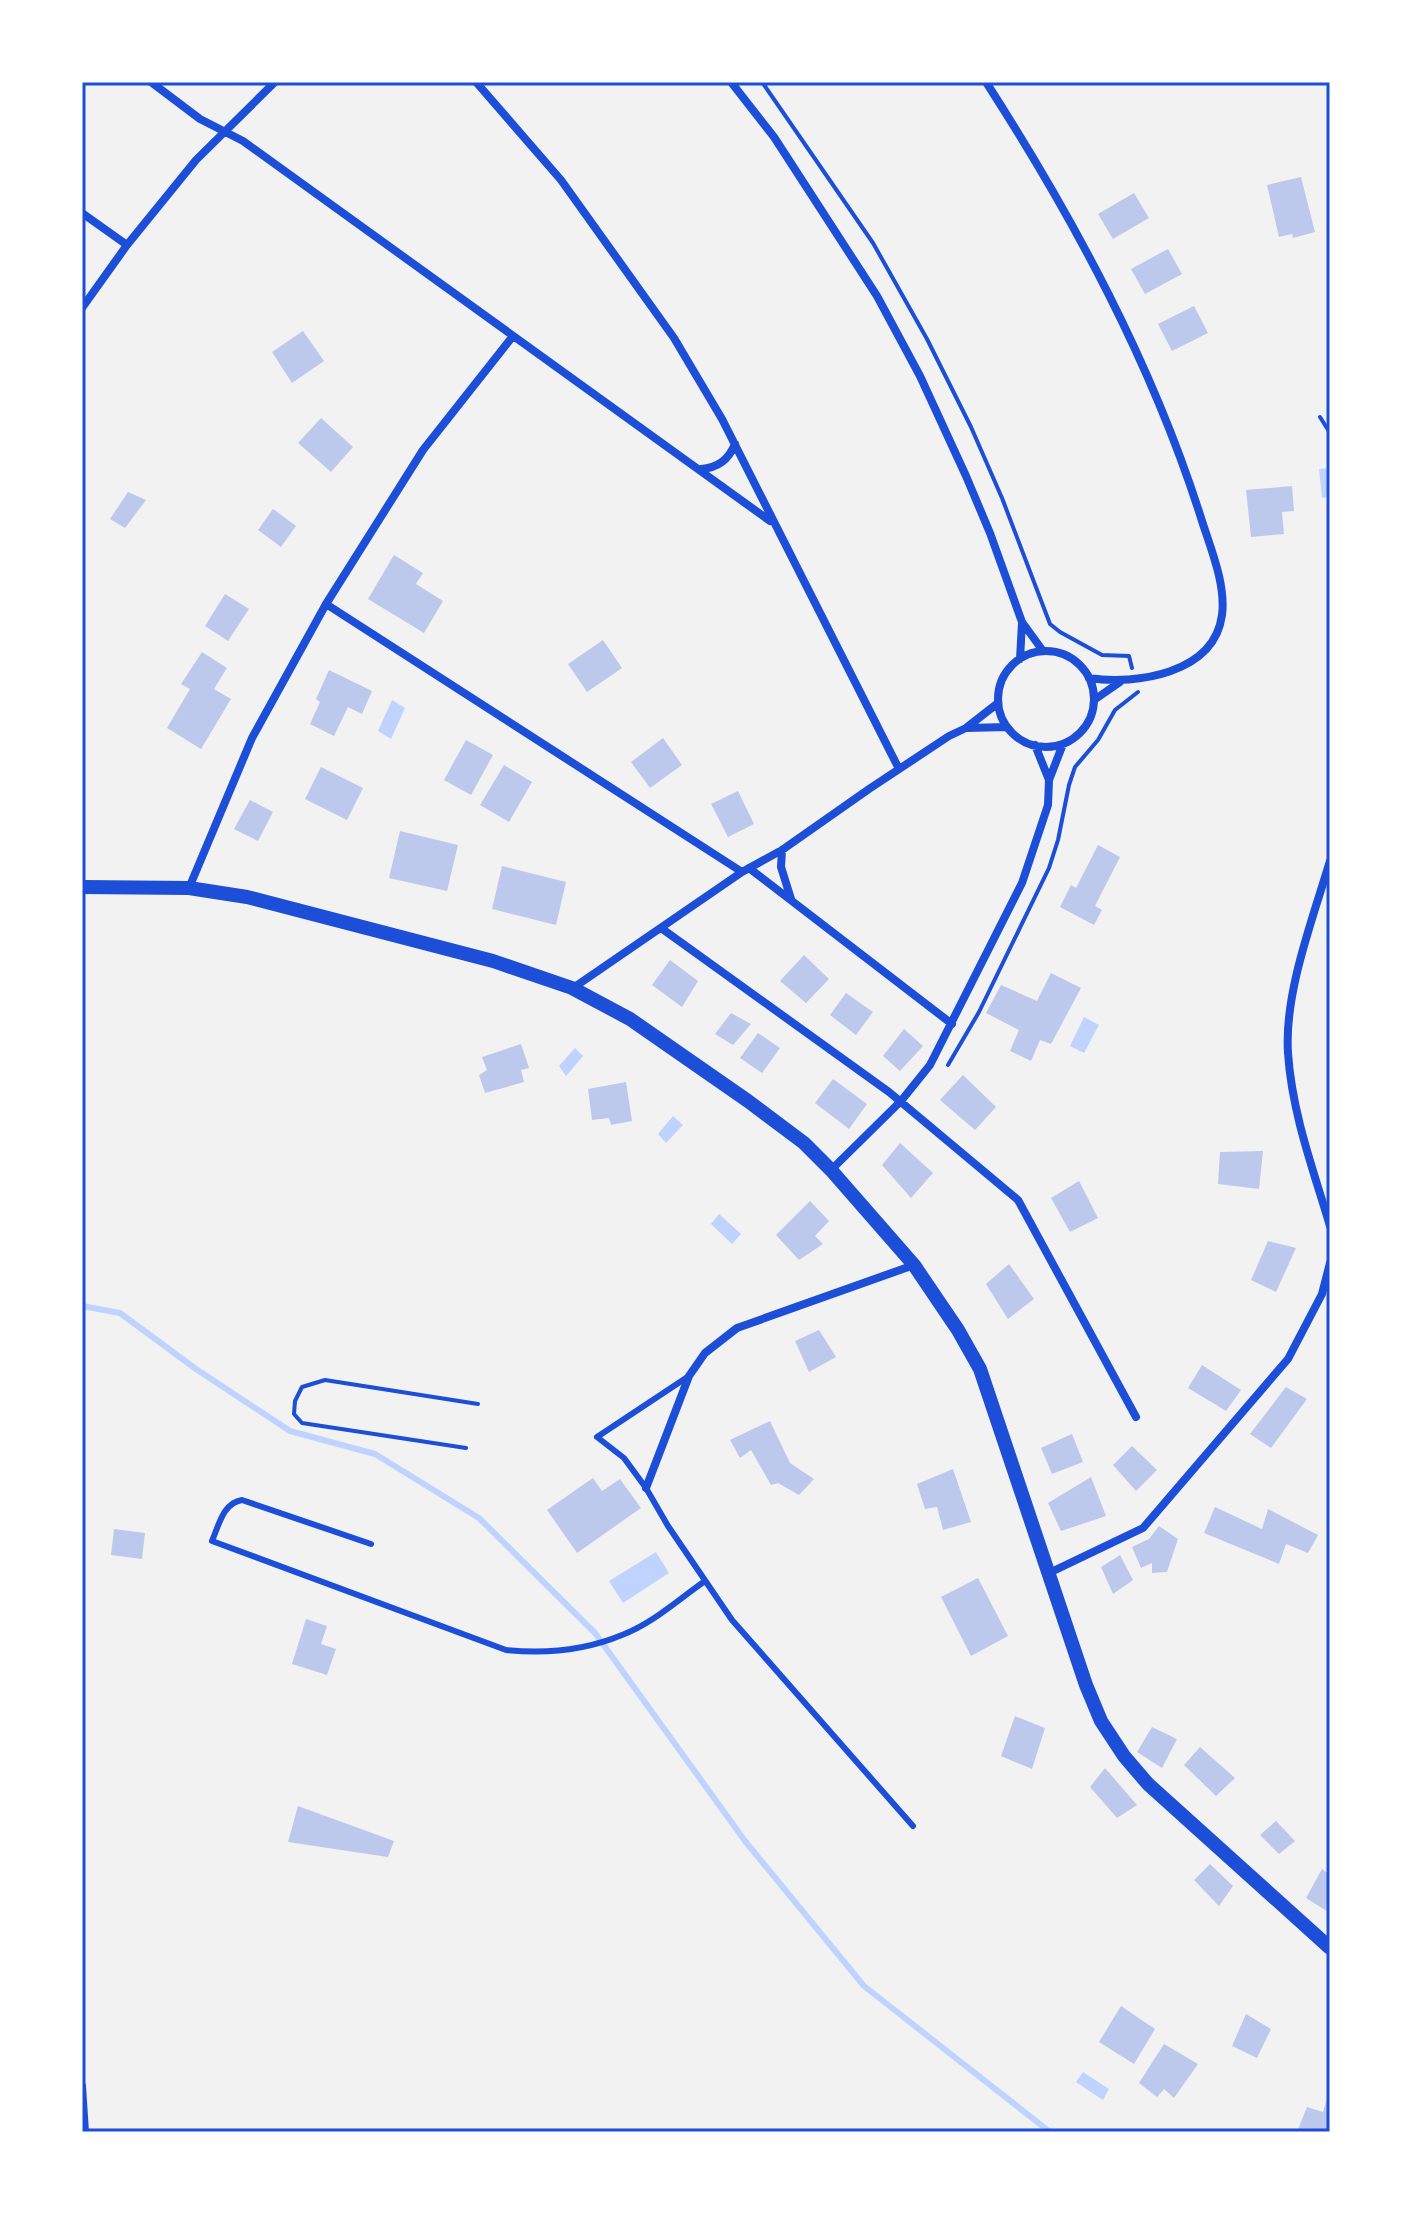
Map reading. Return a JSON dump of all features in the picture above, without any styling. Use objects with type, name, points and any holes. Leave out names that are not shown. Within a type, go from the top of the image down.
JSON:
[{"type":"street","points":[[151,82],[200,119],[243,141],[774,524]]},
{"type":"street","points":[[82,308],[127,245],[196,160],[275,82]]},
{"type":"street","points":[[476,82],[561,180],[665,325],[735,444],[899,769]]},
{"type":"street","points":[[731,82],[774,137],[877,296],[920,376],[966,476],[1022,622],[1043,651]]},
{"type":"street","points":[[986,82],[1043,174],[1107,294],[1175,446],[1212,554],[1222,597],[1222,614],[1211,644],[1185,666],[1121,682],[1089,678]]},
{"type":"street","points":[[82,213],[127,245]]},
{"type":"street","points":[[189,888],[252,738],[326,604],[423,450],[513,336]]},
{"type":"street","points":[[701,469],[718,465],[732,452],[735,444]]},
{"type":"street","points":[[326,604],[745,870],[952,1024]]},
{"type":"street","points":[[1020,659],[1022,622]]},
{"type":"street","points":[[1043,651],[1065,655],[1083,668],[1089,678],[1094,700],[1088,722],[1073,739],[1044,747],[1015,735],[1007,727],[998,703],[1003,678],[1020,659],[1043,651]]},
{"type":"street","points":[[1094,700],[1121,682]]},
{"type":"street","points":[[572,988],[745,870],[782,850],[899,769],[966,728],[998,703]]},
{"type":"street","points":[[966,728],[1007,727]]},
{"type":"street","points":[[831,1170],[901,1101],[930,1065],[1022,883],[1048,805],[1049,780],[1063,744]]},
{"type":"street","points":[[1035,745],[1049,780]]},
{"type":"street","points":[[782,850],[781,867],[793,903]]},
{"type":"street","points":[[1330,861],[1294,980],[1287,1050],[1297,1118],[1330,1226]]},
{"type":"street","points":[[82,887],[189,888],[247,897],[493,961],[572,988],[630,1019],[804,1143],[914,1265],[980,1369],[1086,1685],[1101,1721],[1124,1756],[1188,1822],[1330,1948]]},
{"type":"street","points":[[661,928],[901,1101],[1018,1200],[1136,1417]]},
{"type":"street","points":[[1049,1573],[1143,1528],[1288,1359],[1326,1293],[1330,1263]]},
{"type":"street","points":[[646,1488],[689,1376],[705,1353],[737,1328],[914,1265]]},
{"type":"street","points":[[82,2086],[85,2132]]},
{"type":"lane","points":[[689,1376],[597,1437],[624,1458],[732,1620],[913,1826]]},
{"type":"lane","points":[[371,1544],[242,1500],[233,1501],[226,1508],[212,1541],[506,1650],[527,1653],[596,1644],[614,1638],[639,1626],[705,1581]]},
{"type":"path","points":[[762,82],[873,243],[927,339],[996,485],[1050,624],[1102,655],[1129,656]]},
{"type":"path","points":[[1320,417],[1330,433]]},
{"type":"path","points":[[466,1448],[302,1423],[294,1414],[295,1401],[302,1387],[325,1380],[478,1404]]},
{"type":"water","points":[[1330,468],[1330,497],[1322,498],[1319,469]]},
{"type":"water","points":[[392,700],[405,708],[391,739],[378,731]]},
{"type":"water","points":[[1084,1017],[1099,1025],[1084,1053],[1070,1046]]},
{"type":"water","points":[[575,1048],[583,1056],[566,1076],[559,1066]]},
{"type":"water","points":[[673,1116],[683,1125],[666,1143],[658,1134]]},
{"type":"water","points":[[719,1214],[741,1234],[732,1244],[711,1224]]},
{"type":"water","points":[[656,1552],[669,1573],[623,1603],[609,1581]]},
{"type":"water","points":[[1083,2072],[1109,2089],[1103,2100],[1076,2082]]},
{"type":"building","points":[[1301,177],[1315,232],[1293,238],[1292,234],[1279,237],[1267,185]]},
{"type":"building","points":[[1134,193],[1149,218],[1113,239],[1098,214]]},
{"type":"building","points":[[1168,249],[1182,274],[1145,294],[1131,269]]},
{"type":"building","points":[[1194,306],[1208,333],[1172,351],[1158,324]]},
{"type":"building","points":[[303,331],[324,361],[292,383],[272,352]]},
{"type":"building","points":[[321,418],[353,447],[331,472],[298,443]]},
{"type":"building","points":[[1292,486],[1294,511],[1282,512],[1284,534],[1251,537],[1246,490]]},
{"type":"building","points":[[128,492],[146,500],[125,528],[110,519]]},
{"type":"building","points":[[273,509],[296,526],[281,547],[258,530]]},
{"type":"building","points":[[394,555],[423,573],[416,584],[443,601],[424,633],[368,599]]},
{"type":"building","points":[[225,594],[249,609],[228,641],[205,626]]},
{"type":"building","points":[[603,640],[622,668],[587,692],[568,664]]},
{"type":"building","points":[[202,652],[227,668],[214,689],[231,699],[201,749],[167,728],[190,689],[181,684]]},
{"type":"building","points":[[329,670],[372,691],[362,714],[348,707],[334,736],[310,724],[320,702],[316,699]]},
{"type":"building","points":[[663,738],[682,765],[650,788],[631,762]]},
{"type":"building","points":[[466,740],[493,755],[471,795],[444,780]]},
{"type":"building","points":[[504,765],[532,782],[509,822],[480,805]]},
{"type":"building","points":[[321,767],[363,788],[347,820],[305,799]]},
{"type":"building","points":[[738,791],[754,824],[728,837],[711,804]]},
{"type":"building","points":[[250,800],[273,812],[258,841],[234,829]]},
{"type":"building","points":[[400,831],[458,845],[447,891],[389,878]]},
{"type":"building","points":[[1098,845],[1120,857],[1095,906],[1102,910],[1094,925],[1060,907],[1071,885],[1076,888]]},
{"type":"building","points":[[502,866],[566,882],[556,925],[492,909]]},
{"type":"building","points":[[804,955],[829,979],[806,1003],[780,981]]},
{"type":"building","points":[[670,960],[698,981],[682,1007],[652,985]]},
{"type":"building","points":[[1051,973],[1081,988],[1051,1044],[1040,1040],[1031,1061],[1010,1051],[1019,1030],[986,1013],[1001,985],[1037,1001]]},
{"type":"building","points":[[846,993],[873,1012],[856,1035],[830,1015]]},
{"type":"building","points":[[731,1013],[751,1024],[733,1045],[715,1034]]},
{"type":"building","points":[[904,1029],[923,1046],[900,1071],[883,1056]]},
{"type":"building","points":[[758,1033],[780,1048],[762,1073],[740,1058]]},
{"type":"building","points":[[521,1044],[529,1068],[521,1070],[524,1082],[485,1093],[479,1075],[487,1070],[482,1057]]},
{"type":"building","points":[[963,1075],[996,1107],[975,1130],[940,1100]]},
{"type":"building","points":[[833,1079],[867,1104],[849,1129],[815,1103]]},
{"type":"building","points":[[626,1082],[632,1121],[611,1125],[609,1118],[592,1120],[588,1089]]},
{"type":"building","points":[[900,1143],[933,1173],[911,1198],[882,1165]]},
{"type":"building","points":[[1263,1151],[1259,1189],[1218,1184],[1220,1152]]},
{"type":"building","points":[[1079,1181],[1098,1218],[1070,1232],[1051,1198]]},
{"type":"building","points":[[810,1201],[829,1221],[815,1236],[823,1244],[799,1260],[776,1235]]},
{"type":"building","points":[[1268,1241],[1296,1248],[1276,1292],[1251,1280]]},
{"type":"building","points":[[1009,1264],[1034,1299],[1008,1319],[986,1284]]},
{"type":"building","points":[[819,1330],[836,1357],[809,1372],[795,1341]]},
{"type":"building","points":[[1202,1365],[1241,1390],[1226,1411],[1188,1388]]},
{"type":"building","points":[[1286,1387],[1307,1399],[1271,1448],[1250,1434]]},
{"type":"building","points":[[770,1421],[790,1463],[814,1479],[799,1495],[778,1483],[771,1485],[751,1450],[740,1458],[730,1440]]},
{"type":"building","points":[[1072,1434],[1083,1462],[1052,1474],[1041,1448]]},
{"type":"building","points":[[1132,1446],[1157,1470],[1136,1491],[1113,1465]]},
{"type":"building","points":[[953,1469],[971,1522],[943,1530],[937,1507],[925,1509],[917,1484]]},
{"type":"building","points":[[1091,1477],[1106,1516],[1061,1531],[1048,1503]]},
{"type":"building","points":[[593,1478],[602,1491],[620,1479],[641,1508],[577,1553],[547,1510]]},
{"type":"building","points":[[1215,1507],[1262,1529],[1268,1509],[1318,1535],[1308,1553],[1286,1544],[1279,1564],[1204,1533]]},
{"type":"building","points":[[1159,1526],[1178,1539],[1167,1572],[1152,1573],[1152,1563],[1141,1568],[1132,1547],[1149,1539]]},
{"type":"building","points":[[114,1529],[145,1533],[142,1559],[111,1555]]},
{"type":"building","points":[[1120,1555],[1133,1580],[1113,1594],[1101,1567]]},
{"type":"building","points":[[978,1578],[1008,1636],[971,1656],[941,1597]]},
{"type":"building","points":[[306,1619],[327,1626],[321,1644],[336,1649],[327,1675],[292,1664]]},
{"type":"building","points":[[1015,1716],[1045,1728],[1032,1769],[1001,1756]]},
{"type":"building","points":[[1152,1727],[1177,1739],[1162,1768],[1137,1752]]},
{"type":"building","points":[[1200,1747],[1235,1778],[1216,1796],[1184,1765]]},
{"type":"building","points":[[1105,1768],[1137,1805],[1117,1818],[1090,1787]]},
{"type":"building","points":[[298,1806],[394,1841],[388,1857],[288,1842]]},
{"type":"building","points":[[1276,1821],[1295,1841],[1279,1854],[1260,1835]]},
{"type":"building","points":[[1210,1864],[1233,1886],[1219,1906],[1194,1880]]},
{"type":"building","points":[[1322,1869],[1330,1875],[1330,1913],[1306,1898]]},
{"type":"building","points":[[1121,2006],[1155,2029],[1134,2064],[1099,2042]]},
{"type":"building","points":[[1246,2014],[1271,2029],[1257,2058],[1232,2046]]},
{"type":"building","points":[[1164,2044],[1198,2064],[1174,2098],[1164,2089],[1157,2097],[1139,2083]]},
{"type":"building","points":[[1329,2092],[1330,2132],[1297,2132],[1307,2107],[1323,2112]]},
{"type":"waterway","points":[[82,1306],[120,1313],[196,1369],[290,1431],[375,1454],[479,1518],[595,1633],[745,1841],[864,1986],[1050,2132]]}]
